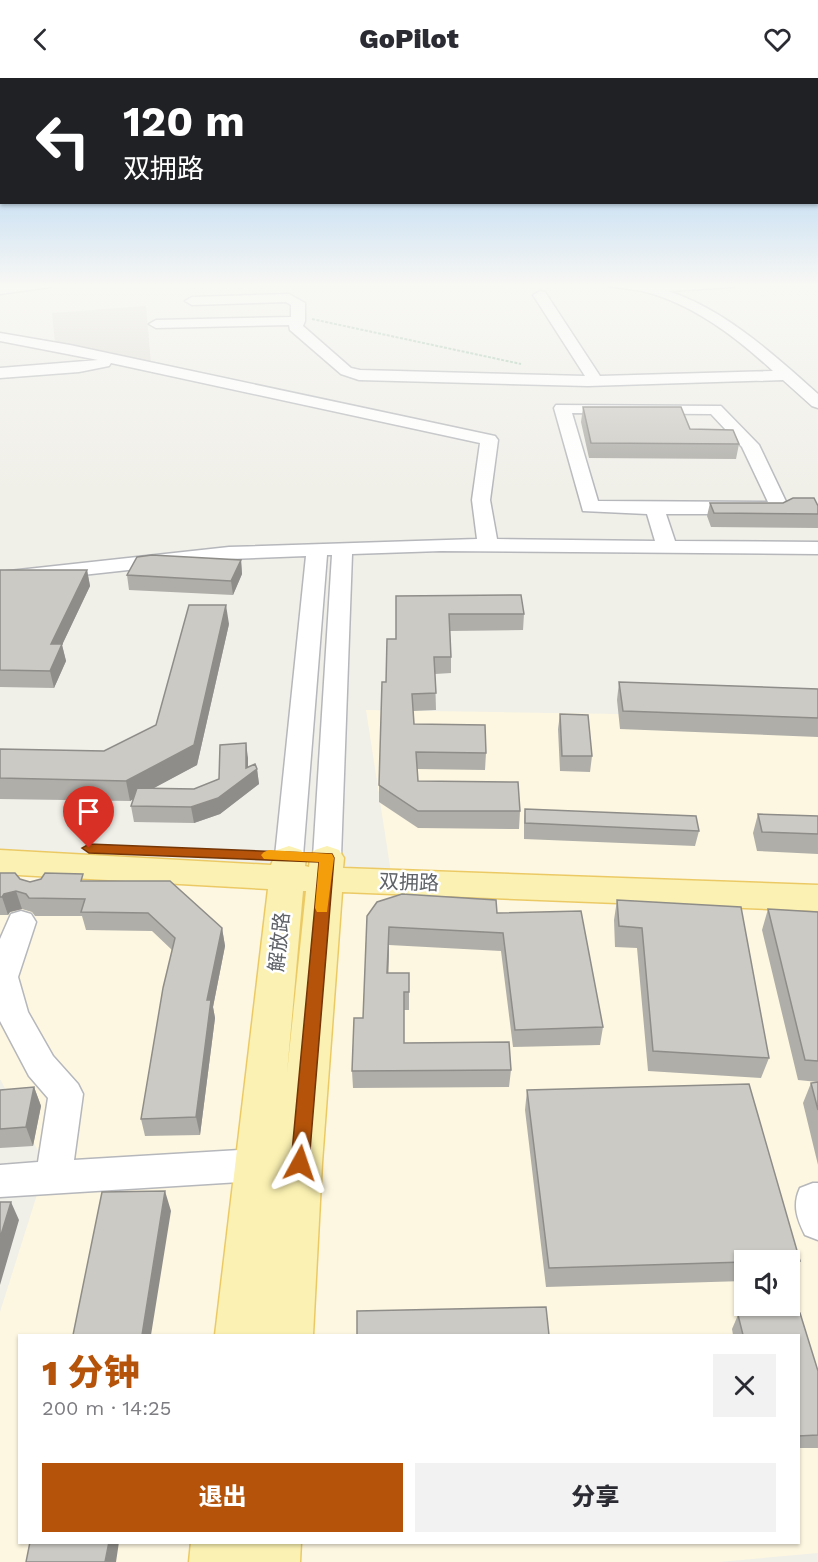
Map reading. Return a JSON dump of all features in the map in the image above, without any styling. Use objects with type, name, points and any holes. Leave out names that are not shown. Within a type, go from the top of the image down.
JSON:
[{"type":"main road","name":"双拥路","points":[[0,845],[307,868],[818,898]]},
{"type":"main road","name":"双拥路","points":[[0,862],[41,876],[307,868],[818,881]]},
{"type":"main road","name":"解放路","points":[[288,1334],[300,1163],[307,868]]},
{"type":"main road","name":"解放路","points":[[240,1334],[257,1165],[307,868]]},
{"type":"main road","points":[[217,1562],[219,1544]]},
{"type":"main road","points":[[272,1562],[273,1544]]},
{"type":"street","points":[[84,352],[489,440],[481,500],[488,545]]},
{"type":"street","points":[[325,352],[346,371],[359,375],[595,380],[788,375]]},
{"type":"street","points":[[577,352],[595,380]]},
{"type":"street","points":[[761,352],[815,398]]},
{"type":"street","points":[[0,373],[90,367],[117,360]]},
{"type":"street","points":[[562,408],[715,409],[750,445],[780,508],[655,508],[590,507],[562,408]]},
{"type":"street","points":[[655,508],[667,547]]},
{"type":"street","points":[[0,578],[230,553],[488,545],[818,548]]},
{"type":"street","name":"解放路","points":[[307,868],[342,549]]},
{"type":"street","name":"解放路","points":[[307,868],[317,550]]},
{"type":"street","points":[[21,922],[2,977],[12,1013],[41,1066],[66,1094],[54,1178]]},
{"type":"street","points":[[0,1181],[300,1163]]},
{"type":"street","points":[[818,1200],[813,1200],[818,1223]]},
{"type":"path","points":[[465,352],[541,370],[546,380]]},
{"type":"shaded area","points":[[97,352],[150,352],[151,364]]},
{"type":"shaded area","points":[[366,710],[818,717],[818,1553],[719,1562],[0,1562],[0,1312],[46,1166],[0,1079],[0,877],[3,871],[393,886]]},
{"type":"building","points":[[583,407],[681,407],[690,429],[733,430],[739,444],[591,443]]},
{"type":"building","points":[[793,498],[814,498],[818,506],[818,514],[714,513],[710,503],[783,503]]},
{"type":"building","points":[[152,555],[241,560],[231,581],[127,575],[137,557]]},
{"type":"building","points":[[0,570],[87,570],[51,644],[62,644],[50,671],[0,670]]},
{"type":"building","points":[[521,595],[524,614],[449,614],[451,657],[434,657],[436,693],[412,694],[414,724],[485,725],[486,753],[416,752],[418,781],[518,782],[520,811],[418,811],[379,785],[382,682],[386,682],[387,639],[396,639],[396,596]]},
{"type":"building","points":[[189,605],[226,605],[194,745],[126,781],[0,778],[0,749],[104,751],[156,725]]},
{"type":"building","points":[[619,682],[818,689],[818,718],[623,711]]},
{"type":"building","points":[[560,714],[588,715],[592,756],[562,756]]},
{"type":"building","points":[[246,743],[246,768],[255,764],[257,769],[218,798],[191,807],[131,806],[137,788],[194,789],[219,779],[220,745]]},
{"type":"building","points":[[525,809],[696,816],[699,831],[525,823]]},
{"type":"building","points":[[758,814],[818,816],[818,834],[762,832]]},
{"type":"building","points":[[0,873],[15,873],[20,879],[30,882],[41,879],[45,873],[83,874],[81,881],[170,881],[222,928],[207,1000],[211,1000],[196,1117],[141,1119],[163,988],[175,938],[148,913],[81,912],[85,899],[29,898],[26,894],[16,891],[0,897]]},
{"type":"building","points":[[402,894],[496,900],[497,913],[581,911],[603,1027],[515,1030],[503,933],[389,927],[387,973],[409,973],[409,992],[404,992],[404,1043],[509,1042],[511,1070],[352,1071],[354,1018],[363,1018],[367,916],[377,902]]},
{"type":"building","points":[[617,900],[741,907],[769,1058],[653,1051],[642,928],[619,926]]},
{"type":"building","points":[[768,909],[818,912],[818,1061],[805,1060]]},
{"type":"building","points":[[818,1082],[818,1110],[811,1083]]},
{"type":"building","points":[[749,1084],[797,1250],[734,1250],[734,1262],[549,1268],[527,1090]]},
{"type":"building","points":[[34,1087],[26,1127],[0,1129],[0,1090]]},
{"type":"building","points":[[165,1191],[142,1334],[73,1334],[102,1192]]},
{"type":"building","points":[[0,1202],[11,1202],[0,1238]]},
{"type":"building","points":[[546,1307],[549,1334],[357,1334],[357,1311]]},
{"type":"building","points":[[800,1313],[818,1371],[818,1435],[800,1436],[800,1334],[743,1334],[738,1316],[800,1316]]},
{"type":"building","points":[[30,1544],[109,1544],[105,1562],[26,1562]]},
{"type":"slow traffic","points":[[269,855],[327,858],[322,908]]},
{"type":"route","points":[[89,848],[327,858],[300,1163]]}]
